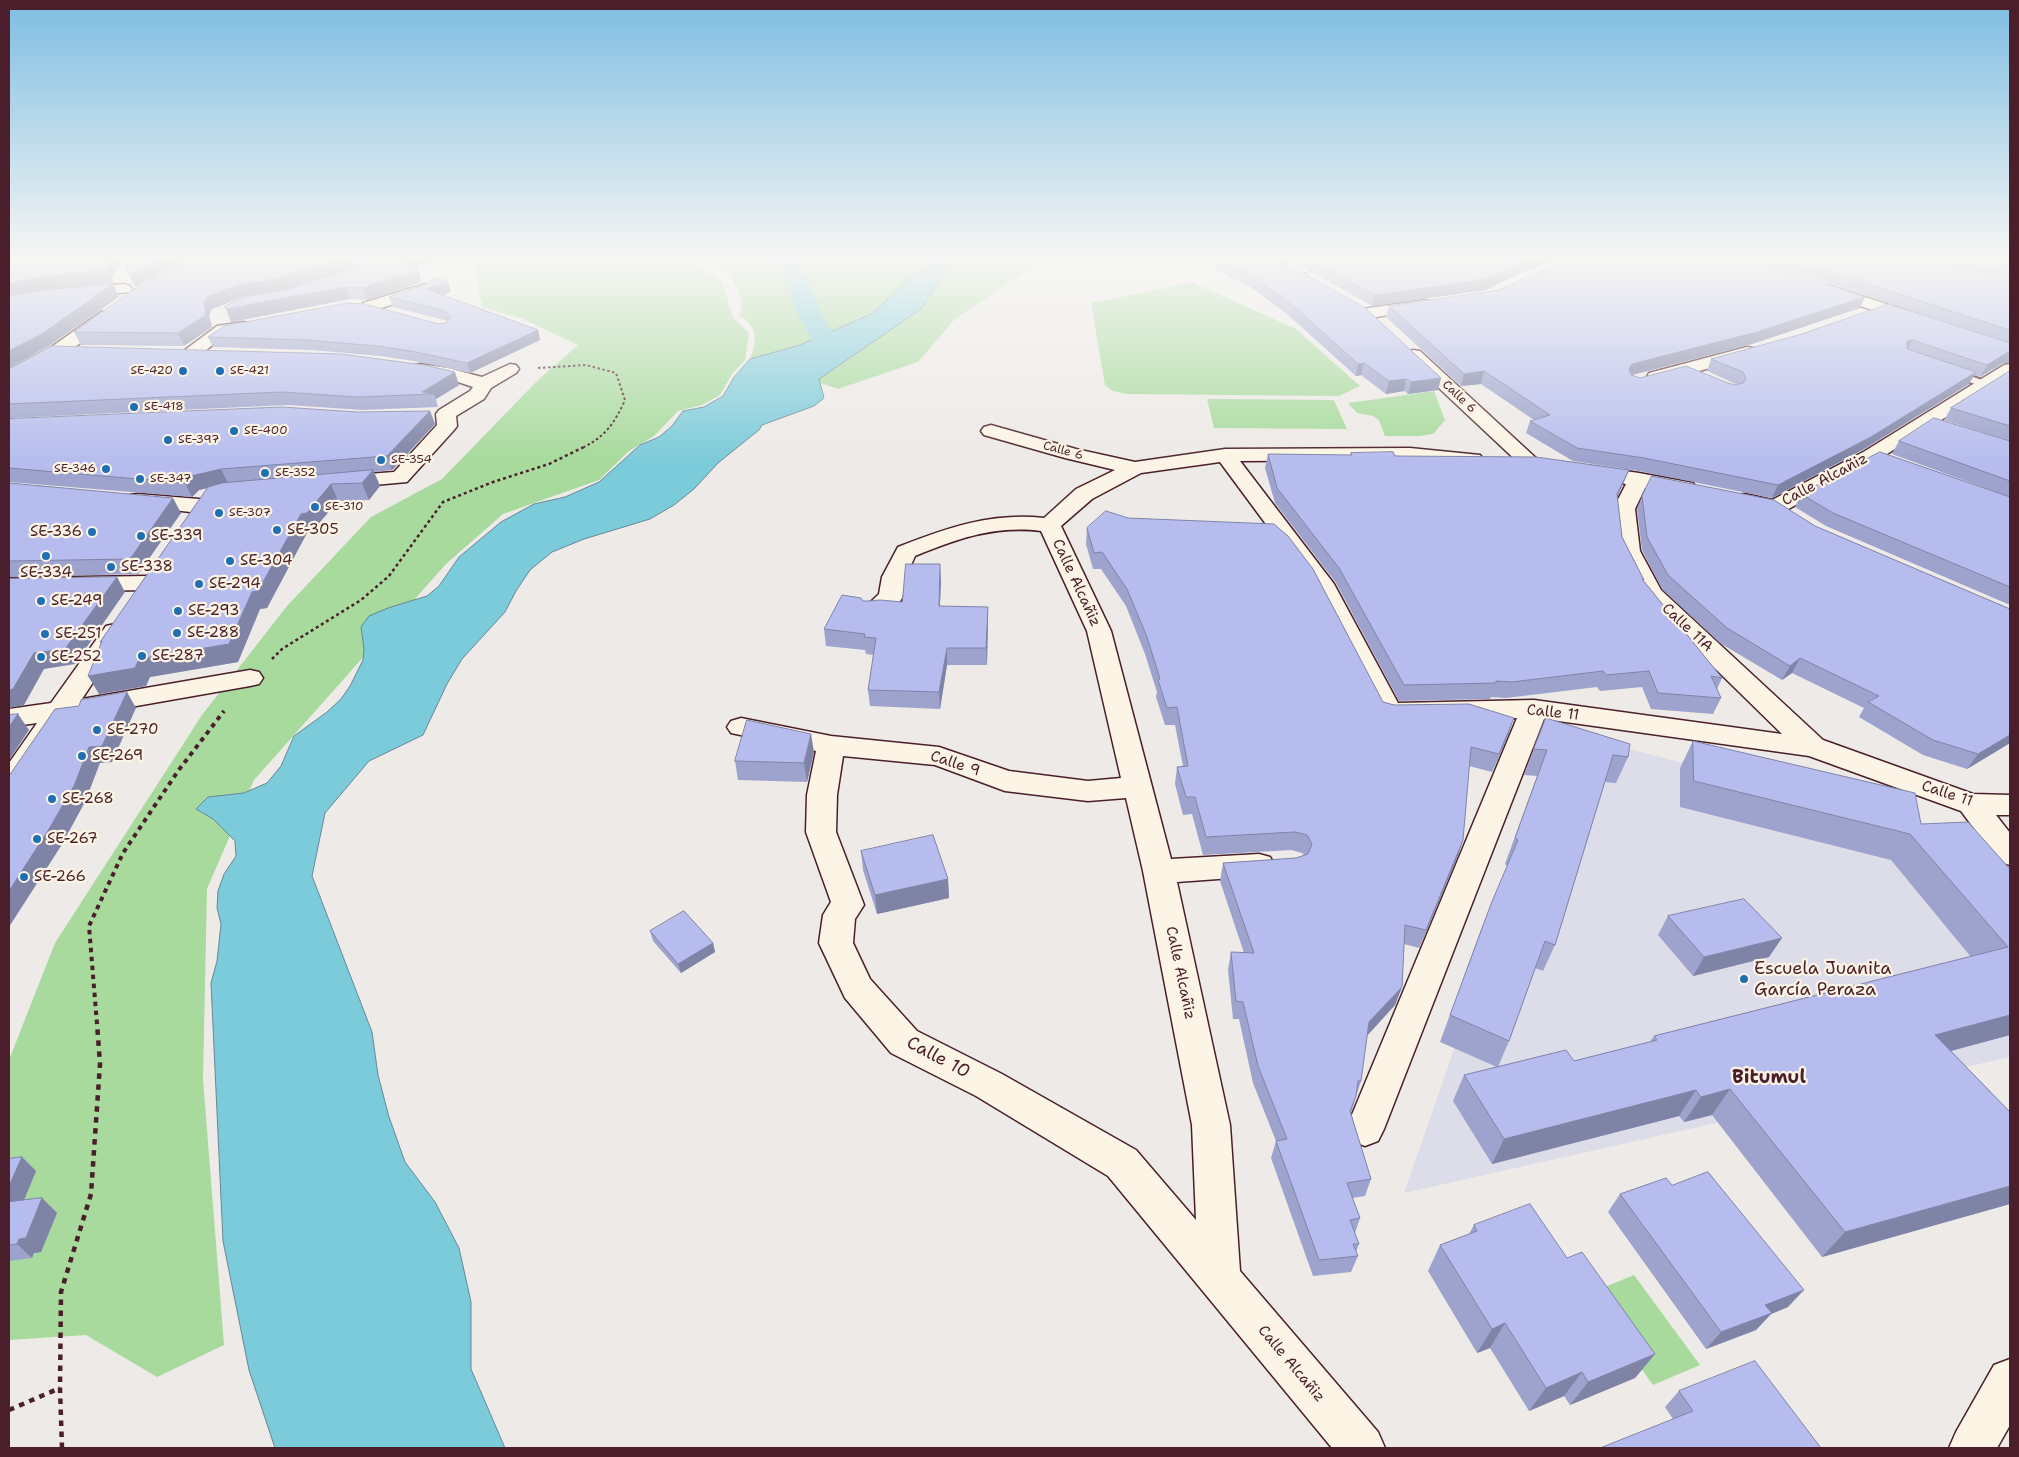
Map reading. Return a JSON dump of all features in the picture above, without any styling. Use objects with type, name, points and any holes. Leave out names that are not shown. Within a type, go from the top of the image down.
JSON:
[{"type":"street","points":[[12,374],[56,352],[90,326]]},
{"type":"street","points":[[190,353],[217,326]]},
{"type":"street","name":"Calle 6","points":[[1404,346],[1539,464]]},
{"type":"street","points":[[1643,380],[1759,348]]},
{"type":"street","points":[[56,352],[84,353]]},
{"type":"street","points":[[170,353],[219,354]]},
{"type":"street","points":[[408,367],[448,373],[484,384]]},
{"type":"street","points":[[324,484],[400,478],[447,426],[436,415],[477,396],[484,384],[510,369]]},
{"type":"street","points":[[1684,370],[1707,380]]},
{"type":"street","name":"Calle Alcañiz","points":[[1575,470],[1639,479],[1717,495],[1783,512],[1984,384],[2008,373]]},
{"type":"street","points":[[1924,422],[1950,430]]},
{"type":"street","name":"Calle 6","points":[[991,431],[1072,454],[1135,468]]},
{"type":"street","name":"Calle Alcañiz","points":[[1362,1448],[1220,1279],[1211,1125],[1159,871],[1093,615],[1049,525],[1084,494],[1135,468],[1167,462],[1225,455],[1410,454],[1539,464]]},
{"type":"street","name":"Calle 11","points":[[1225,455],[1322,584],[1389,712],[1534,709],[1814,747],[1971,804],[2010,805]]},
{"type":"street","points":[[1872,455],[1898,464]]},
{"type":"street","name":"Calle 11A","points":[[1639,479],[1624,509],[1629,551],[1651,594],[1814,747]]},
{"type":"street","points":[[122,499],[207,500],[184,529]]},
{"type":"street","points":[[874,610],[890,597],[894,577],[906,552],[950,533],[1004,521],[1049,525]]},
{"type":"street","points":[[9,585],[153,575],[9,784]]},
{"type":"street","points":[[9,718],[250,678]]},
{"type":"street","points":[[1365,1129],[1534,709]]},
{"type":"street","name":"Calle 9","points":[[741,728],[831,745],[939,756],[1005,781],[1088,791],[1138,787]]},
{"type":"street","name":"Calle 10","points":[[831,745],[822,795],[821,832],[848,905],[838,915],[836,943],[857,988],[904,1042],[989,1085],[1122,1163],[1220,1279]]},
{"type":"street","points":[[1971,804],[2010,854]]},
{"type":"street","points":[[1159,871],[1291,863]]},
{"type":"street","points":[[1972,1448],[2010,1381]]},
{"type":"lane","points":[[1942,369],[1984,384]]},
{"type":"path","points":[[62,1448],[60,1388],[61,1292],[90,1194],[100,1064],[89,926],[123,853],[178,770],[250,678],[282,649],[361,600],[388,576],[426,522],[443,502],[493,482],[550,464],[596,441],[616,421],[625,400],[616,373],[586,364],[510,369]]},
{"type":"path","points":[[9,1410],[60,1388]]},
{"type":"shaded area","name":"Escuela Juanita García Peraza","points":[[1565,732],[1969,838],[2010,902],[2010,1057],[1404,1193]]},
{"type":"green space","points":[[538,326],[742,326],[749,333],[745,360],[732,374],[720,395],[702,405],[678,411],[654,436],[629,451],[599,480],[503,514],[446,564],[254,780],[207,889],[203,1079],[224,1345],[157,1377],[86,1335],[9,1340],[9,1060],[55,943],[202,715],[287,606],[371,517],[442,479],[539,379],[578,345]]},
{"type":"green space","points":[[751,326],[949,326],[918,362],[838,389],[750,359],[755,340]]},
{"type":"green space","points":[[1095,326],[1289,326],[1296,329],[1360,386],[1339,396],[1127,394],[1113,391],[1105,385]]},
{"type":"green space","points":[[1434,391],[1445,420],[1433,434],[1419,436],[1385,436],[1379,420],[1373,416],[1357,413],[1348,403]]},
{"type":"green space","points":[[1207,399],[1334,400],[1347,429],[1214,428]]},
{"type":"green space","points":[[1634,1275],[1700,1365],[1653,1385],[1588,1294]]},
{"type":"water","points":[[844,326],[896,326],[819,379],[824,398],[814,406],[762,425],[759,430],[718,463],[694,489],[674,505],[650,519],[584,539],[552,552],[530,570],[505,612],[462,659],[447,684],[423,735],[369,761],[325,813],[312,876],[372,1032],[378,1075],[389,1117],[405,1162],[435,1202],[459,1248],[471,1302],[471,1369],[505,1448],[275,1448],[249,1370],[223,1241],[211,983],[217,961],[221,924],[217,908],[218,891],[224,874],[236,856],[235,841],[213,819],[196,809],[208,797],[244,793],[267,783],[281,766],[294,736],[327,712],[341,699],[350,686],[363,660],[364,649],[361,627],[369,616],[427,596],[439,586],[459,557],[501,522],[534,504],[565,497],[599,482],[640,445],[659,437],[672,426],[683,411],[704,407],[723,396],[734,377],[750,359],[800,345]]},
{"type":"building","points":[[9,326],[53,326],[42,334],[9,351]]},
{"type":"building","points":[[82,326],[189,326],[178,333],[74,332]]},
{"type":"building","points":[[224,326],[527,326],[538,330],[467,363],[411,351],[376,346],[307,340],[208,337]]},
{"type":"building","points":[[1316,326],[1385,326],[1441,378],[1411,382],[1406,379],[1389,381],[1364,363],[1358,364]]},
{"type":"building","points":[[1411,326],[1776,326],[1632,364],[1629,369],[1631,375],[1640,378],[1686,366],[1736,385],[1743,383],[1746,379],[1743,372],[1711,359],[1825,326],[1957,326],[2010,343],[2010,351],[1987,365],[1912,340],[1907,341],[1907,349],[1976,372],[1871,437],[1778,485],[1644,458],[1577,448],[1530,421],[1550,415],[1484,371],[1464,374]]},
{"type":"building","points":[[1998,326],[2010,326],[2010,330]]},
{"type":"building","points":[[52,346],[341,354],[424,365],[455,372],[422,392],[434,394],[357,397],[282,392],[9,404],[9,369]]},
{"type":"building","points":[[2010,371],[2010,426],[1951,408]]},
{"type":"building","points":[[282,407],[357,412],[430,411],[387,456],[221,469],[191,476],[185,483],[9,468],[9,419]]},
{"type":"building","points":[[1934,418],[2010,441],[2010,481],[1899,441]]},
{"type":"building","points":[[1393,452],[1395,456],[1536,457],[1629,470],[1617,494],[1622,537],[1644,580],[1642,579],[1722,678],[1711,676],[1721,698],[1658,693],[1649,671],[1606,675],[1603,671],[1512,682],[1496,681],[1496,683],[1404,685],[1339,568],[1277,488],[1268,454],[1352,455],[1351,453]]},
{"type":"building","points":[[1880,452],[2010,497],[2010,587],[1833,513],[1801,494]]},
{"type":"building","points":[[373,470],[362,483],[331,484],[307,513],[301,514],[258,591],[252,592],[229,644],[139,659],[135,668],[88,676],[102,641],[100,642],[208,487],[222,483]]},
{"type":"building","points":[[1652,476],[1774,500],[1815,526],[2010,609],[2010,735],[1978,754],[1933,740],[1868,702],[1879,696],[1800,658],[1790,666],[1727,628],[1668,575],[1647,537],[1642,496]]},
{"type":"building","points":[[9,483],[173,498],[130,559],[9,561]]},
{"type":"building","points":[[1106,511],[1128,518],[1274,524],[1288,536],[1313,569],[1383,702],[1394,705],[1469,704],[1514,718],[1499,754],[1471,747],[1463,840],[1426,930],[1405,925],[1402,987],[1369,1022],[1361,1081],[1358,1081],[1356,1096],[1350,1111],[1371,1179],[1347,1183],[1360,1218],[1350,1220],[1359,1244],[1353,1244],[1358,1256],[1319,1260],[1276,1141],[1287,1139],[1258,1066],[1243,1002],[1236,1001],[1231,952],[1254,953],[1223,863],[1296,858],[1308,854],[1312,844],[1307,835],[1295,832],[1206,837],[1195,797],[1186,797],[1177,767],[1188,766],[1177,707],[1167,708],[1147,637],[1127,589],[1102,552],[1094,553],[1087,528]]},
{"type":"building","points":[[906,564],[940,564],[939,606],[988,607],[986,648],[947,648],[939,692],[868,690],[876,638],[864,637],[865,634],[824,629],[842,595],[861,598],[863,601],[902,602]]},
{"type":"building","points":[[117,577],[65,649],[34,653],[13,689],[9,690],[9,579]]},
{"type":"building","points":[[127,692],[102,746],[89,747],[74,786],[9,891],[9,776],[55,709],[79,706],[81,700]]},
{"type":"building","points":[[18,714],[9,727],[9,715]]},
{"type":"building","points":[[1546,718],[1630,744],[1628,757],[1613,755],[1555,945],[1545,941],[1509,1041],[1450,1015],[1491,904],[1518,840],[1515,838],[1547,750],[1534,749]]},
{"type":"building","points":[[747,720],[811,734],[804,763],[735,761]]},
{"type":"building","points":[[1693,741],[1915,793],[1921,824],[1968,822],[2010,869],[2010,1015],[1935,1035],[2010,1112],[2010,1186],[1845,1232],[1730,1089],[1701,1097],[1696,1090],[1504,1139],[1464,1075],[1566,1050],[1574,1061],[1657,1040],[1654,1036],[2008,947],[1910,834],[1694,781]]},
{"type":"building","points":[[933,835],[948,879],[875,895],[861,851]]},
{"type":"building","points":[[1744,899],[1782,938],[1704,957],[1668,916]]},
{"type":"building","points":[[684,911],[713,943],[678,964],[650,931]]},
{"type":"building","points":[[22,1157],[9,1186],[9,1159]]},
{"type":"building","points":[[1708,1172],[1804,1290],[1765,1305],[1772,1313],[1721,1332],[1620,1194],[1666,1178],[1672,1185]]},
{"type":"building","points":[[42,1198],[26,1238],[19,1239],[17,1244],[9,1245],[9,1202]]},
{"type":"building","points":[[1530,1204],[1567,1258],[1582,1252],[1655,1354],[1588,1382],[1582,1372],[1546,1388],[1505,1323],[1492,1329],[1440,1245],[1477,1231],[1474,1225]]},
{"type":"building","points":[[1755,1361],[1821,1448],[1600,1448],[1693,1411],[1679,1391]]},
{"type":"waterway","points":[[816,326],[832,355]]},
{"type":"place","name":"SE-420","points":[[183,371]]},
{"type":"place","name":"SE-421","points":[[220,371]]},
{"type":"place","name":"SE-418","points":[[134,407]]},
{"type":"place","name":"SE-400","points":[[234,431]]},
{"type":"place","name":"SE-397","points":[[168,440]]},
{"type":"place","name":"SE-354","points":[[381,460]]},
{"type":"place","name":"SE-346","points":[[106,469]]},
{"type":"place","name":"SE-352","points":[[265,473]]},
{"type":"place","name":"SE-347","points":[[140,479]]},
{"type":"place","name":"SE-310","points":[[315,507]]},
{"type":"place","name":"SE-307","points":[[219,513]]},
{"type":"place","name":"SE-305","points":[[277,530]]},
{"type":"place","name":"SE-336","points":[[92,532]]},
{"type":"place","name":"SE-339","points":[[141,536]]},
{"type":"place","name":"SE-334","points":[[46,556]]},
{"type":"place","name":"SE-304","points":[[230,561]]},
{"type":"place","name":"SE-338","points":[[111,567]]},
{"type":"place","name":"SE-294","points":[[199,584]]},
{"type":"place","name":"SE-249","points":[[41,601]]},
{"type":"place","name":"SE-293","points":[[178,611]]},
{"type":"place","name":"SE-288","points":[[177,633]]},
{"type":"place","name":"SE-251","points":[[45,634]]},
{"type":"place","name":"SE-287","points":[[142,656]]},
{"type":"place","name":"SE-252","points":[[41,657]]},
{"type":"place","name":"SE-270","points":[[97,730]]},
{"type":"place","name":"SE-269","points":[[82,756]]},
{"type":"place","name":"SE-268","points":[[52,799]]},
{"type":"place","name":"SE-267","points":[[37,839]]},
{"type":"place","name":"SE-266","points":[[24,877]]},
{"type":"place","name":"Escuela Juanita García Peraza","points":[[1744,979]]},
{"type":"district","name":"Bitumul","points":[[1769,1078]]}]
